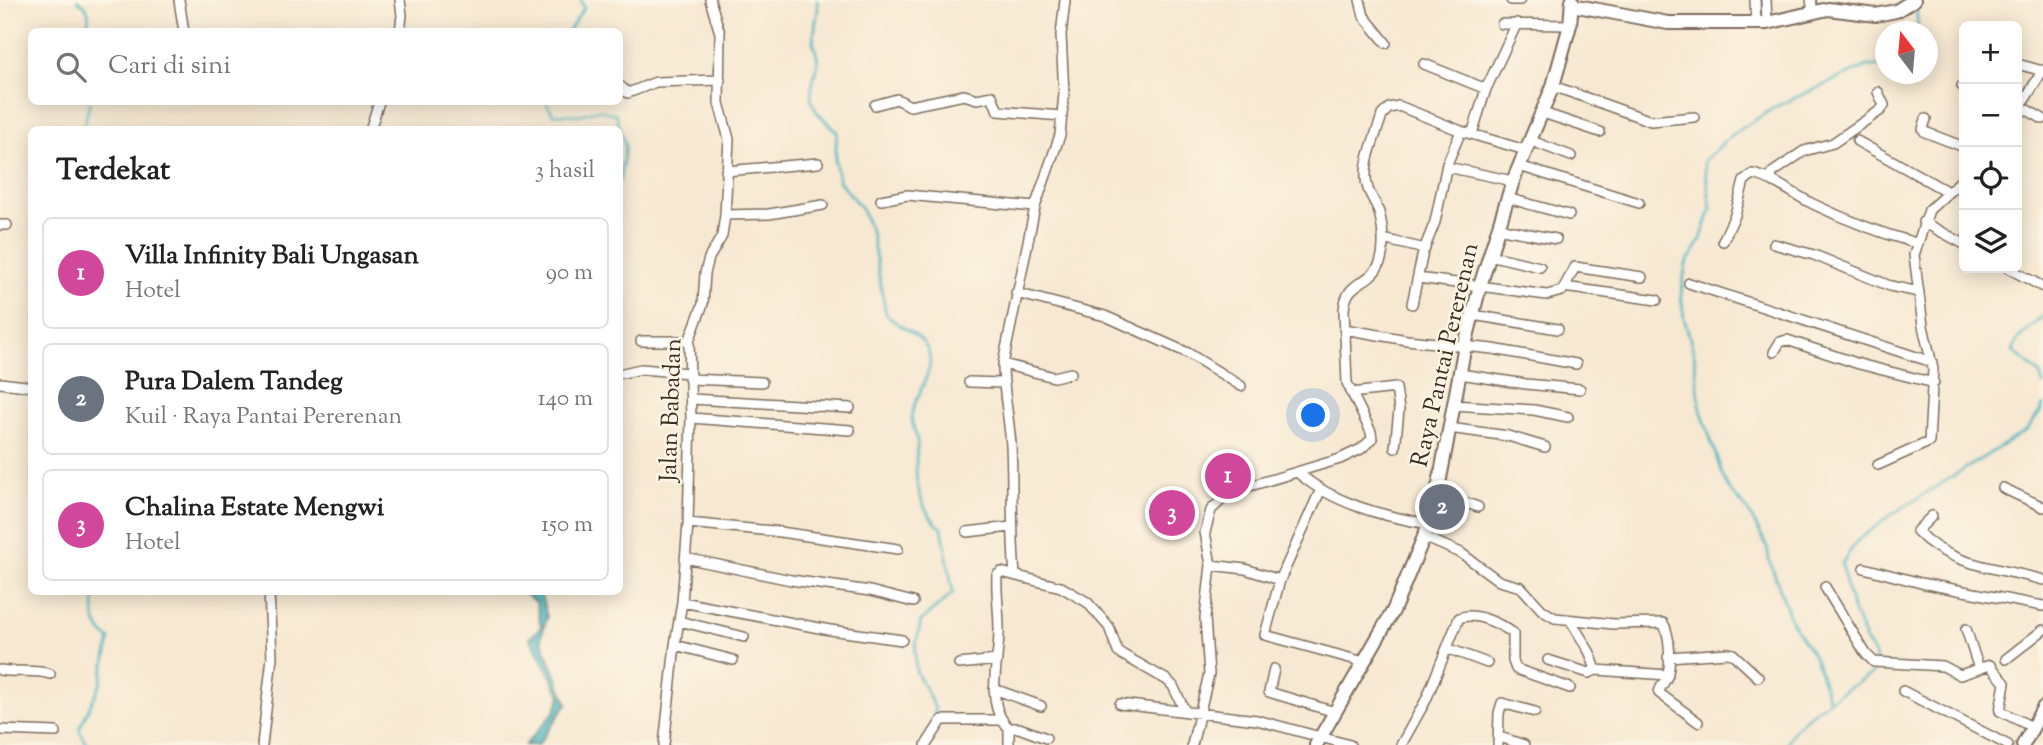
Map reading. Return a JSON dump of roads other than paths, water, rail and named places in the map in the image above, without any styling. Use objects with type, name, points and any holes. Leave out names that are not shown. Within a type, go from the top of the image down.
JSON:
[{"type":"street","points":[[179,0],[183,28]]},
{"type":"street","points":[[400,0],[400,28]]},
{"type":"street","name":"Jalan Babadan","points":[[664,745],[682,602],[688,523],[691,418],[689,341],[703,304],[709,258],[722,236],[725,215],[729,139],[719,103],[720,33],[710,0]]},
{"type":"street","points":[[1015,575],[1011,527],[1011,444],[1003,364],[1035,207],[1056,147],[1062,116],[1064,94],[1061,35],[1065,0]]},
{"type":"street","points":[[1360,0],[1364,16],[1386,43]]},
{"type":"street","points":[[1511,0],[1520,0]]},
{"type":"street","points":[[1755,0],[1762,23]]},
{"type":"street","points":[[1762,23],[1766,0]]},
{"type":"street","points":[[1572,2],[1668,23],[1762,23],[1812,6],[1876,15],[1896,10],[1914,0]]},
{"type":"street","name":"Raya Pantai Pererenan","points":[[1319,740],[1393,611],[1429,524],[1465,345],[1480,286],[1513,181],[1553,86],[1570,25],[1572,2]]},
{"type":"street","points":[[1472,134],[1486,89],[1517,23]]},
{"type":"street","points":[[1502,24],[1570,25]]},
{"type":"street","points":[[1424,64],[1486,89]]},
{"type":"street","points":[[2022,66],[2042,72],[2022,101]]},
{"type":"street","points":[[623,89],[628,93],[656,82],[720,80]]},
{"type":"street","points":[[1553,86],[1651,121],[1694,117]]},
{"type":"street","points":[[1771,179],[1772,173],[1804,151],[1833,143],[1881,110],[1884,105],[1878,92]]},
{"type":"street","points":[[875,105],[897,99],[910,106],[964,95],[977,99],[992,96],[998,111],[1062,116]]},
{"type":"street","points":[[371,126],[378,105]]},
{"type":"street","points":[[1192,745],[1209,674],[1205,618],[1211,565],[1205,532],[1208,517],[1218,502],[1230,492],[1353,454],[1372,439],[1345,374],[1344,329],[1345,298],[1349,291],[1379,265],[1383,248],[1378,209],[1367,191],[1365,171],[1382,115],[1389,107],[1399,106],[1461,131],[1571,156]]},
{"type":"street","points":[[2022,107],[2043,119]]},
{"type":"street","points":[[1541,112],[1600,132]]},
{"type":"street","points":[[1926,119],[1923,129],[1925,132],[1959,145]]},
{"type":"street","points":[[1412,304],[1447,167],[1461,131]]},
{"type":"street","points":[[1857,141],[1948,192]]},
{"type":"street","points":[[726,171],[818,163]]},
{"type":"street","points":[[1519,166],[1639,203]]},
{"type":"street","points":[[1447,167],[1513,181]]},
{"type":"street","points":[[1723,241],[1735,215],[1744,181],[1753,174],[1771,179],[1811,203],[1855,223],[1916,243]]},
{"type":"street","points":[[1878,465],[1929,442],[1934,383],[1914,266],[1916,243],[1929,210],[1959,182]]},
{"type":"street","points":[[881,200],[907,195],[1035,207]]},
{"type":"street","points":[[1507,198],[1569,215]]},
{"type":"street","points":[[725,215],[769,214],[823,205]]},
{"type":"street","points":[[1923,222],[1959,241]]},
{"type":"street","points":[[1497,228],[1556,239]]},
{"type":"street","points":[[1383,239],[1424,249]]},
{"type":"street","points":[[1774,244],[1814,255],[1890,286],[1919,292]]},
{"type":"street","points":[[1489,255],[1540,267]]},
{"type":"street","points":[[1418,278],[1530,295],[1547,295],[1558,293],[1575,267],[1642,277]]},
{"type":"street","points":[[2017,273],[2043,287]]},
{"type":"street","points":[[1689,283],[1932,362]]},
{"type":"street","points":[[1564,287],[1657,300]]},
{"type":"street","points":[[1016,293],[1105,316],[1188,353],[1241,386]]},
{"type":"street","points":[[1473,314],[1558,329]]},
{"type":"street","points":[[1344,329],[1407,340],[1465,345],[1576,364]]},
{"type":"street","points":[[1774,352],[1780,342],[1787,340],[1860,364],[1934,383]]},
{"type":"street","points":[[641,341],[689,341]]},
{"type":"street","points":[[1003,364],[1054,377],[1071,373]]},
{"type":"street","points":[[624,373],[641,369],[762,382]]},
{"type":"street","points":[[1460,374],[1580,389]]},
{"type":"street","points":[[969,382],[1003,383]]},
{"type":"street","points":[[0,383],[26,386]]},
{"type":"street","points":[[1351,393],[1396,388],[1399,410],[1395,448]]},
{"type":"street","points":[[691,399],[850,408]]},
{"type":"street","points":[[1453,405],[1534,411],[1568,417]]},
{"type":"street","points":[[691,418],[850,430]]},
{"type":"street","points":[[1448,428],[1508,436],[1545,447]]},
{"type":"street","points":[[1297,472],[1321,489],[1363,509],[1429,524]]},
{"type":"street","points":[[2003,488],[2043,507]]},
{"type":"street","points":[[1321,489],[1280,580],[1265,632],[1267,636],[1364,662]]},
{"type":"street","points":[[1436,494],[1478,507]]},
{"type":"street","points":[[1932,516],[1917,531],[1948,555],[1967,563],[2043,580]]},
{"type":"street","points":[[688,523],[773,531],[898,549]]},
{"type":"street","points":[[967,532],[1011,527]]},
{"type":"street","points":[[1424,537],[1461,553],[1499,581],[1521,587],[1548,615],[1571,621],[1614,624],[1660,622],[1665,625],[1668,675],[1660,686],[1659,693],[1698,722]]},
{"type":"street","points":[[685,558],[913,602]]},
{"type":"street","points":[[1211,565],[1245,569],[1280,580]]},
{"type":"street","points":[[1864,568],[1921,583],[2043,606]]},
{"type":"street","points":[[1046,737],[1019,728],[1009,728],[1000,720],[994,689],[999,630],[997,575],[1001,572],[1061,587],[1087,602],[1109,627],[1118,652],[1167,680],[1173,686],[1185,711]]},
{"type":"street","points":[[1825,587],[1866,654],[1874,662],[1944,666],[1960,675],[1990,665],[2004,680],[2000,711],[2028,739],[2043,708]]},
{"type":"street","points":[[262,745],[272,657],[269,595]]},
{"type":"street","points":[[682,602],[830,630],[902,640]]},
{"type":"street","points":[[1401,745],[1426,700],[1459,618],[1466,615],[1513,633],[1513,661],[1516,669],[1570,688]]},
{"type":"street","points":[[679,621],[744,637]]},
{"type":"street","points":[[1571,621],[1590,653],[1596,670]]},
{"type":"street","points":[[1966,629],[1979,669]]},
{"type":"street","points":[[2006,659],[2043,630]]},
{"type":"street","points":[[675,645],[733,660]]},
{"type":"street","points":[[1446,652],[1452,650],[1487,663]]},
{"type":"street","points":[[1668,657],[1733,654],[1758,677]]},
{"type":"street","points":[[959,664],[997,660]]},
{"type":"street","points":[[1548,660],[1589,673],[1596,670],[1668,675]]},
{"type":"street","points":[[1274,669],[1269,692],[1335,712]]},
{"type":"street","points":[[0,670],[50,674]]},
{"type":"street","points":[[994,689],[1041,706]]},
{"type":"street","points":[[1903,691],[2008,745]]},
{"type":"street","points":[[1524,745],[1499,741],[1499,713],[1502,703],[1535,712]]},
{"type":"street","points":[[1120,704],[1257,720],[1319,740],[1350,745]]},
{"type":"street","points":[[926,745],[942,720],[1000,720]]},
{"type":"street","points":[[1009,728],[1009,745]]},
{"type":"street","points":[[0,730],[56,732]]},
{"type":"water","points":[[526,595],[541,595],[547,617],[541,638],[567,703],[538,745],[525,745],[555,711],[561,696],[530,638],[541,627],[536,602]]},
{"type":"waterway","points":[[77,0],[87,10],[86,28]]},
{"type":"waterway","points":[[571,28],[584,8],[581,0]]},
{"type":"waterway","points":[[817,0],[813,41],[818,60],[811,100],[817,112],[837,132],[835,162],[839,181],[861,208],[871,231],[886,314],[919,338],[930,356],[928,373],[912,417],[917,443],[917,480],[921,499],[929,515],[942,528],[953,593],[921,621],[915,649],[916,671],[935,708],[932,729]]},
{"type":"waterway","points":[[1916,3],[1917,21]]},
{"type":"waterway","points":[[1829,700],[1815,658],[1792,623],[1769,559],[1767,546],[1747,509],[1728,488],[1722,474],[1700,407],[1694,354],[1684,318],[1681,294],[1686,264],[1700,242],[1711,209],[1704,161],[1733,134],[1777,106],[1867,66],[1875,66]]},
{"type":"waterway","points":[[84,126],[89,105]]},
{"type":"waterway","points":[[548,105],[553,114],[580,115],[598,110],[616,114],[619,126]]},
{"type":"waterway","points":[[623,139],[623,160]]},
{"type":"waterway","points":[[2043,316],[2018,339],[2013,351],[2040,374],[2043,385]]},
{"type":"waterway","points":[[1787,745],[1791,735],[1810,715],[1872,674],[1876,658],[1854,612],[1842,563],[1858,540],[1888,517],[2027,430],[2043,405]]},
{"type":"waterway","points":[[95,595],[95,618],[99,629],[109,639]]},
{"type":"waterway","points":[[87,745],[79,729],[101,683],[110,639]]},
{"type":"place","name":"Villa Infinity Bali Ungasan","points":[[1228,476]]},
{"type":"place","name":"Pura Dalem Tandeg","points":[[1442,507]]},
{"type":"place","name":"Chalina Estate Mengwi","points":[[1172,513]]}]
